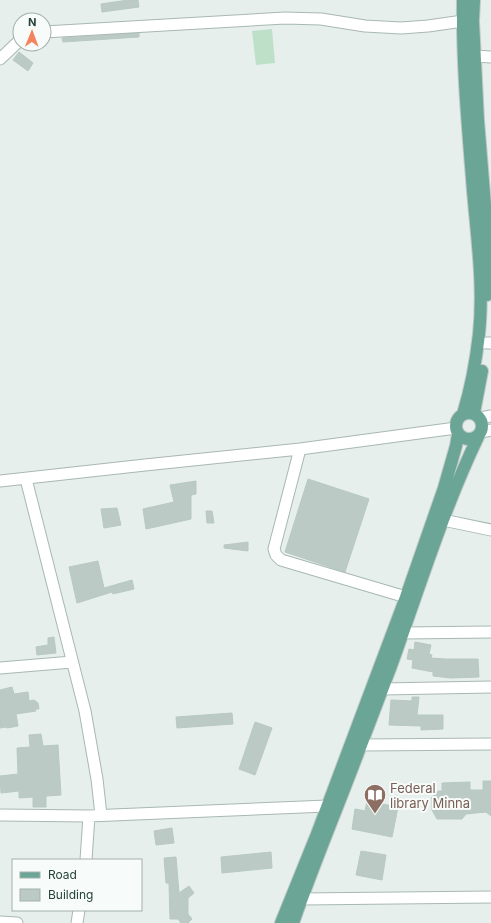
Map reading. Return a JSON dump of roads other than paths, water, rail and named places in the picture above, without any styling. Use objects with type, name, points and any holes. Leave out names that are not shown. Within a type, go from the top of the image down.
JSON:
[{"type":"main road","points":[[293,923],[403,633],[443,520],[471,452],[484,433],[482,422],[468,398],[474,370],[479,333],[480,267],[467,120],[463,0]]},
{"type":"main road","points":[[474,0],[474,56],[490,266],[487,295],[488,343],[482,374],[477,415]]},
{"type":"main road","points":[[281,923],[317,834],[406,597],[444,488],[456,446],[456,423],[459,418],[477,415]]},
{"type":"main road","points":[[457,431],[461,437],[470,440],[484,433]]},
{"type":"street","points":[[52,32],[285,18],[321,18],[365,26],[401,28],[463,21]]},
{"type":"street","points":[[0,59],[12,48]]},
{"type":"street","points":[[474,56],[491,57]]},
{"type":"street","points":[[0,481],[457,431]]},
{"type":"street","points":[[300,449],[274,549],[276,555],[281,560],[406,597]]},
{"type":"street","points":[[26,479],[85,711],[97,779],[101,815]]},
{"type":"street","points":[[443,520],[491,530]]},
{"type":"street","points":[[403,633],[491,632]]},
{"type":"street","points":[[0,668],[72,662]]},
{"type":"street","points":[[382,689],[491,686]]},
{"type":"street","points":[[361,745],[491,744]]},
{"type":"street","points":[[0,815],[89,816],[327,806]]},
{"type":"street","points":[[86,859],[89,816]]},
{"type":"street","points":[[302,899],[491,897]]},
{"type":"street","points":[[77,923],[79,911]]},
{"type":"street","points":[[0,922],[17,923]]},
{"type":"place","name":"Federal library Minna","points":[[375,814]]}]
